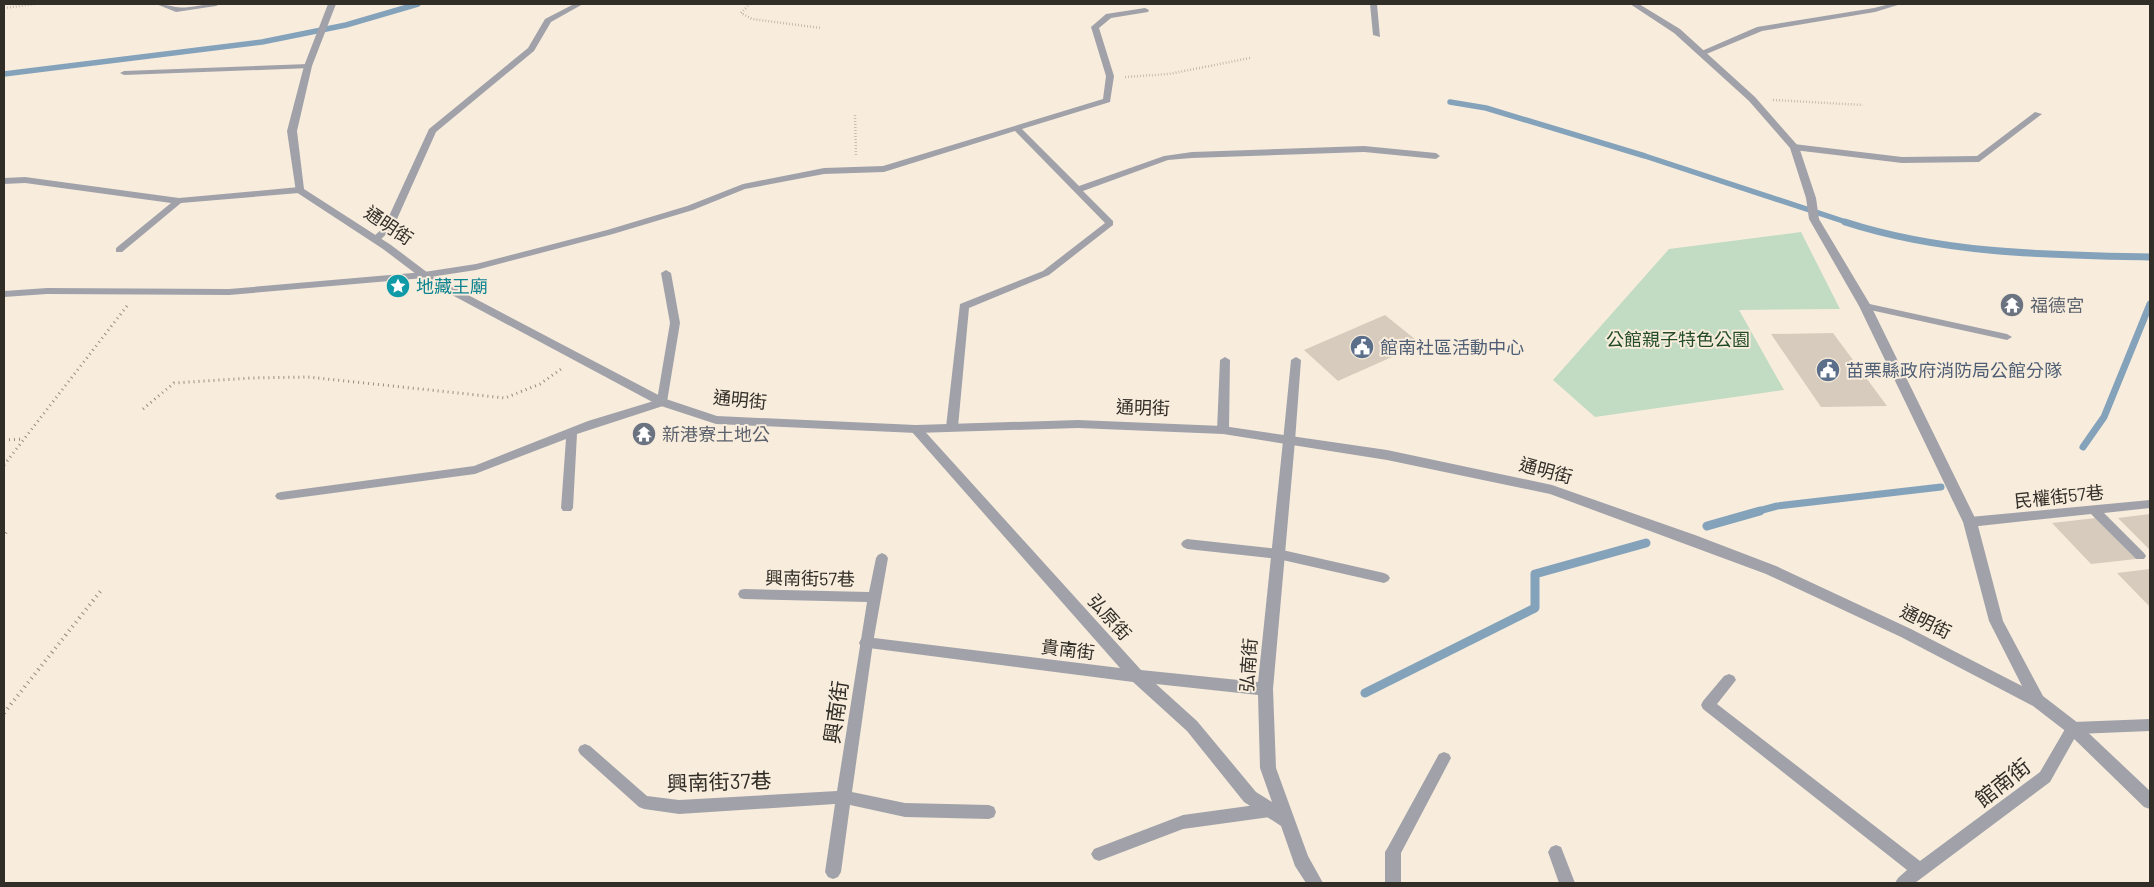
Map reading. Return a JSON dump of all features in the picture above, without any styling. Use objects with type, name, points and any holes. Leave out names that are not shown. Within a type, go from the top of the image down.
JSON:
[{"type":"street","points":[[299,190],[292,131],[308,66],[332,4]]},
{"type":"street","points":[[1634,4],[1677,32],[1701,53],[1752,99],[1794,147],[1810,198],[1814,219],[1865,306],[1970,522],[1996,621],[2038,701]]},
{"type":"street","name":"通明街","points":[[299,190],[376,239],[424,275],[662,402],[716,420],[916,429],[1078,424],[1223,430],[1387,456],[1561,494],[1690,539],[1771,570],[1906,633],[2038,701],[2074,728],[2150,802]]},
{"type":"street","name":"弘原街","points":[[916,429],[1137,676],[1192,726],[1250,797],[1285,820]]},
{"type":"street","name":"弘南街","points":[[1289,441],[1265,689],[1268,768],[1285,820],[1301,860],[1316,883]]},
{"type":"street","name":"貴南街","points":[[866,643],[1137,676],[1265,689]]},
{"type":"lane","points":[[160,4],[176,10],[216,4]]},
{"type":"lane","points":[[376,239],[388,228],[432,131],[531,49],[548,20],[579,4]]},
{"type":"lane","points":[[1373,4],[1377,35]]},
{"type":"lane","points":[[1701,53],[1760,29],[1875,10],[1897,4]]},
{"type":"lane","points":[[4,294],[47,291],[229,292],[424,275],[476,267],[610,232],[690,208],[743,187],[829,171],[884,168],[1107,100],[1110,78],[1095,27],[1108,16],[1145,10]]},
{"type":"lane","points":[[124,73],[308,66]]},
{"type":"lane","points":[[1794,147],[1902,160],[1980,158],[2038,114]]},
{"type":"lane","points":[[952,428],[964,306],[1046,273],[1110,223],[1017,129]]},
{"type":"lane","points":[[1077,190],[1167,158],[1192,155],[1364,149],[1436,156]]},
{"type":"lane","points":[[4,182],[25,180],[179,201],[299,190]]},
{"type":"lane","points":[[119,250],[179,201]]},
{"type":"lane","points":[[281,496],[475,470],[572,432],[662,402],[675,323],[666,272]]},
{"type":"lane","points":[[1865,306],[2007,337]]},
{"type":"lane","points":[[1223,430],[1225,360]]},
{"type":"lane","points":[[1289,441],[1296,360]]},
{"type":"lane","points":[[567,508],[572,432]]},
{"type":"lane","name":"民權街57巷","points":[[1970,522],[2150,504]]},
{"type":"lane","points":[[2094,510],[2140,556]]},
{"type":"lane","points":[[1187,544],[1278,554],[1384,578]]},
{"type":"lane","name":"興南街","points":[[833,872],[866,643],[882,558]]},
{"type":"lane","name":"興南街57巷","points":[[744,594],[875,597]]},
{"type":"lane","points":[[1729,680],[1708,705],[1920,871]]},
{"type":"lane","points":[[2074,728],[2150,724]]},
{"type":"lane","name":"館南街","points":[[1903,883],[2045,777],[2074,728]]},
{"type":"lane","name":"興南街37巷","points":[[585,750],[644,802],[679,807],[844,796],[905,810],[989,812]]},
{"type":"lane","points":[[1393,883],[1393,852],[1444,758]]},
{"type":"lane","points":[[1099,854],[1183,822],[1270,810]]},
{"type":"lane","points":[[1556,852],[1567,883]]},
{"type":"path","points":[[4,8],[35,4]]},
{"type":"path","points":[[750,4],[741,13],[752,19],[821,28]]},
{"type":"path","points":[[1110,78],[1169,74],[1250,58]]},
{"type":"path","points":[[1752,99],[1863,105]]},
{"type":"path","points":[[829,171],[856,157],[856,115]]},
{"type":"path","points":[[4,465],[139,291]]},
{"type":"path","points":[[143,409],[174,383],[251,378],[308,377],[505,398],[540,384],[577,357]]},
{"type":"path","points":[[4,440],[24,439]]},
{"type":"path","points":[[4,530],[7,530],[4,535]]},
{"type":"path","points":[[4,713],[103,588]]},
{"type":"green space","name":"公館親子特色公園","points":[[1801,232],[1840,309],[1739,310],[1784,390],[1595,417],[1553,380],[1669,249]]},
{"type":"building","name":"館南社區活動中心","points":[[1385,315],[1421,344],[1338,381],[1304,350]]},
{"type":"building","name":"苗栗縣政府消防局公館分隊","points":[[1833,333],[1887,406],[1821,407],[1771,334]]},
{"type":"building","points":[[2150,514],[2150,550],[2118,518]]},
{"type":"building","points":[[2096,518],[2136,559],[2091,564],[2052,523]]},
{"type":"building","points":[[2150,569],[2150,607],[2117,573]]},
{"type":"waterway","points":[[4,74],[262,42],[346,25],[418,4]]},
{"type":"waterway","points":[[1450,102],[1486,108],[1645,156],[1849,223]]},
{"type":"waterway","points":[[1845,222],[1882,233],[1958,247],[2034,253],[2150,257]]},
{"type":"waterway","points":[[2083,447],[2104,417],[2150,304]]},
{"type":"waterway","points":[[1755,512],[1777,506],[1941,487]]},
{"type":"waterway","points":[[1707,526],[1760,511]]},
{"type":"waterway","points":[[1365,693],[1535,608],[1535,574],[1646,543]]},
{"type":"place","name":"地藏王廟","points":[[398,286]]},
{"type":"place","name":"福德宮","points":[[2012,305]]},
{"type":"place","name":"館南社區活動中心","points":[[1362,347]]},
{"type":"place","name":"苗栗縣政府消防局公館分隊","points":[[1828,370]]},
{"type":"place","name":"新港寮土地公","points":[[644,434]]}]
